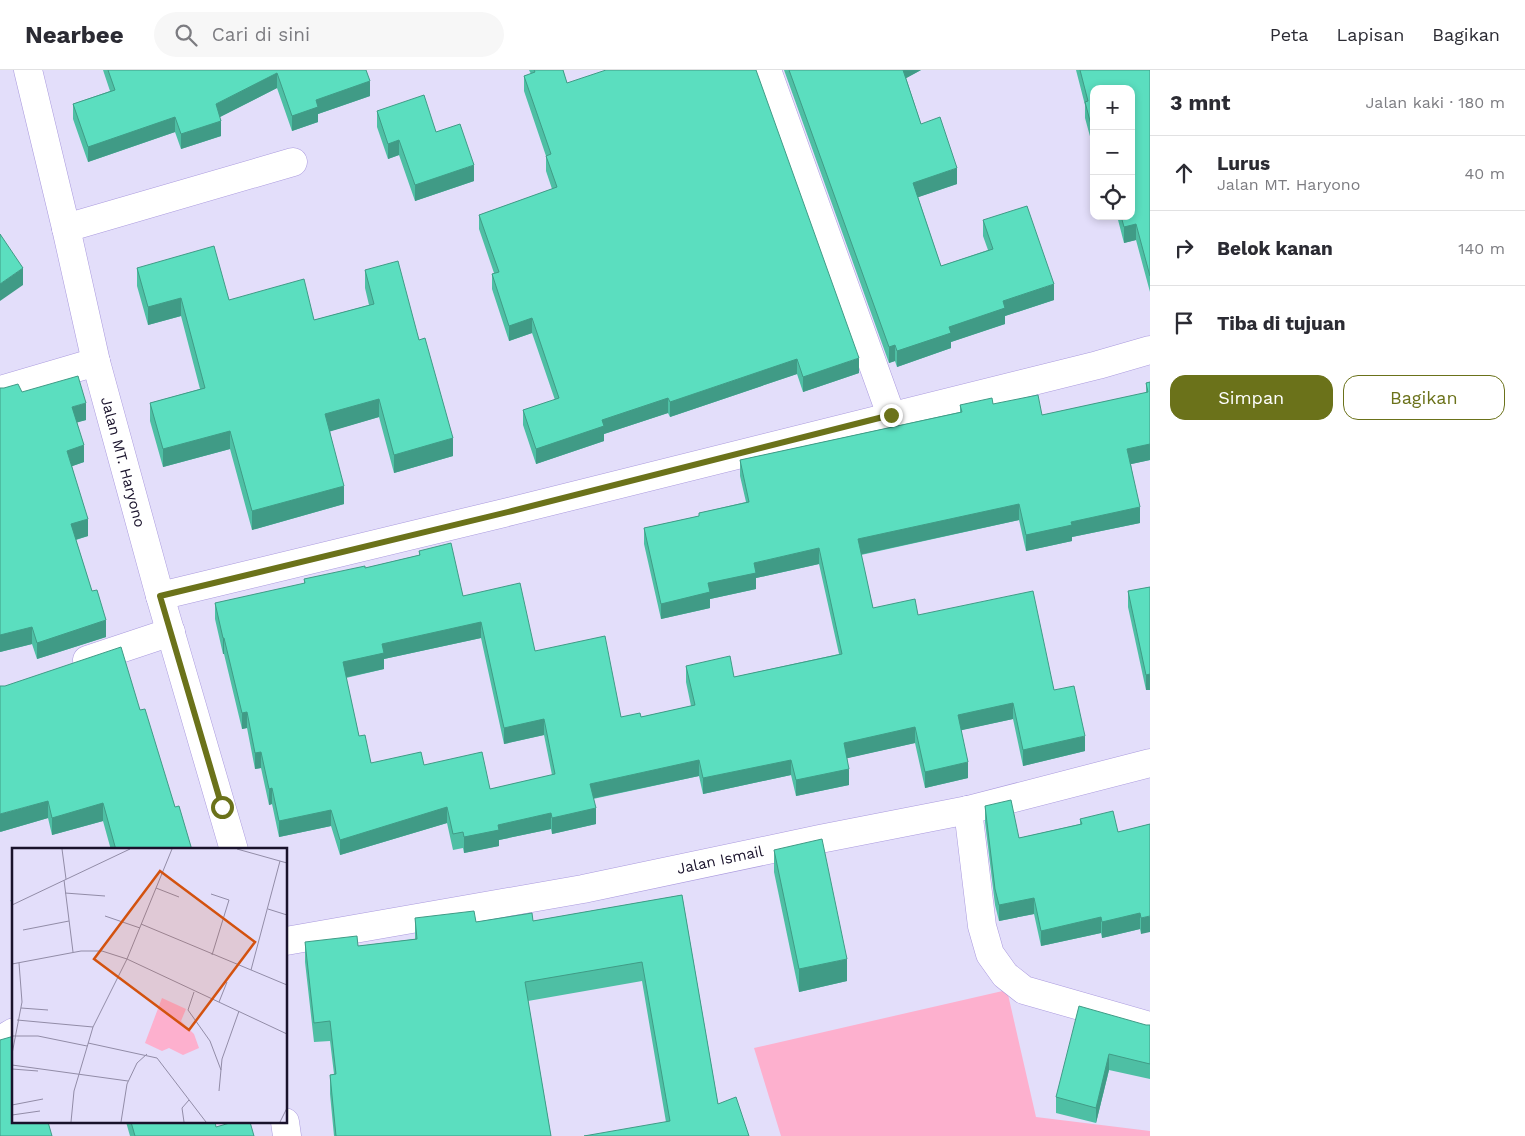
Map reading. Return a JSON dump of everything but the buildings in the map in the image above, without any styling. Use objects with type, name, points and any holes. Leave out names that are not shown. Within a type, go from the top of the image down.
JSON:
[{"type":"street","name":"Jalan MT. Haryono","points":[[28,70],[96,362],[160,596],[233,848]]},
{"type":"street","points":[[767,70],[891,415]]},
{"type":"street","points":[[66,228],[293,162]]},
{"type":"street","points":[[160,596],[512,511],[891,415],[1098,365],[1150,350]]},
{"type":"street","points":[[0,390],[96,362]]},
{"type":"street","points":[[66,666],[171,632]]},
{"type":"street","name":"Jalan Ismail","points":[[288,941],[583,889],[820,838],[968,810],[1150,762]]},
{"type":"street","points":[[968,810],[982,926],[990,954],[1005,975],[1024,990],[1150,1026]]},
{"type":"street","points":[[0,1040],[12,1033]]},
{"type":"shaded area","points":[[1007,990],[1036,1117],[1150,1131],[1150,1136],[781,1136],[754,1048]]},
{"type":"route","points":[[222,807],[160,596],[512,511],[891,415]]}]
